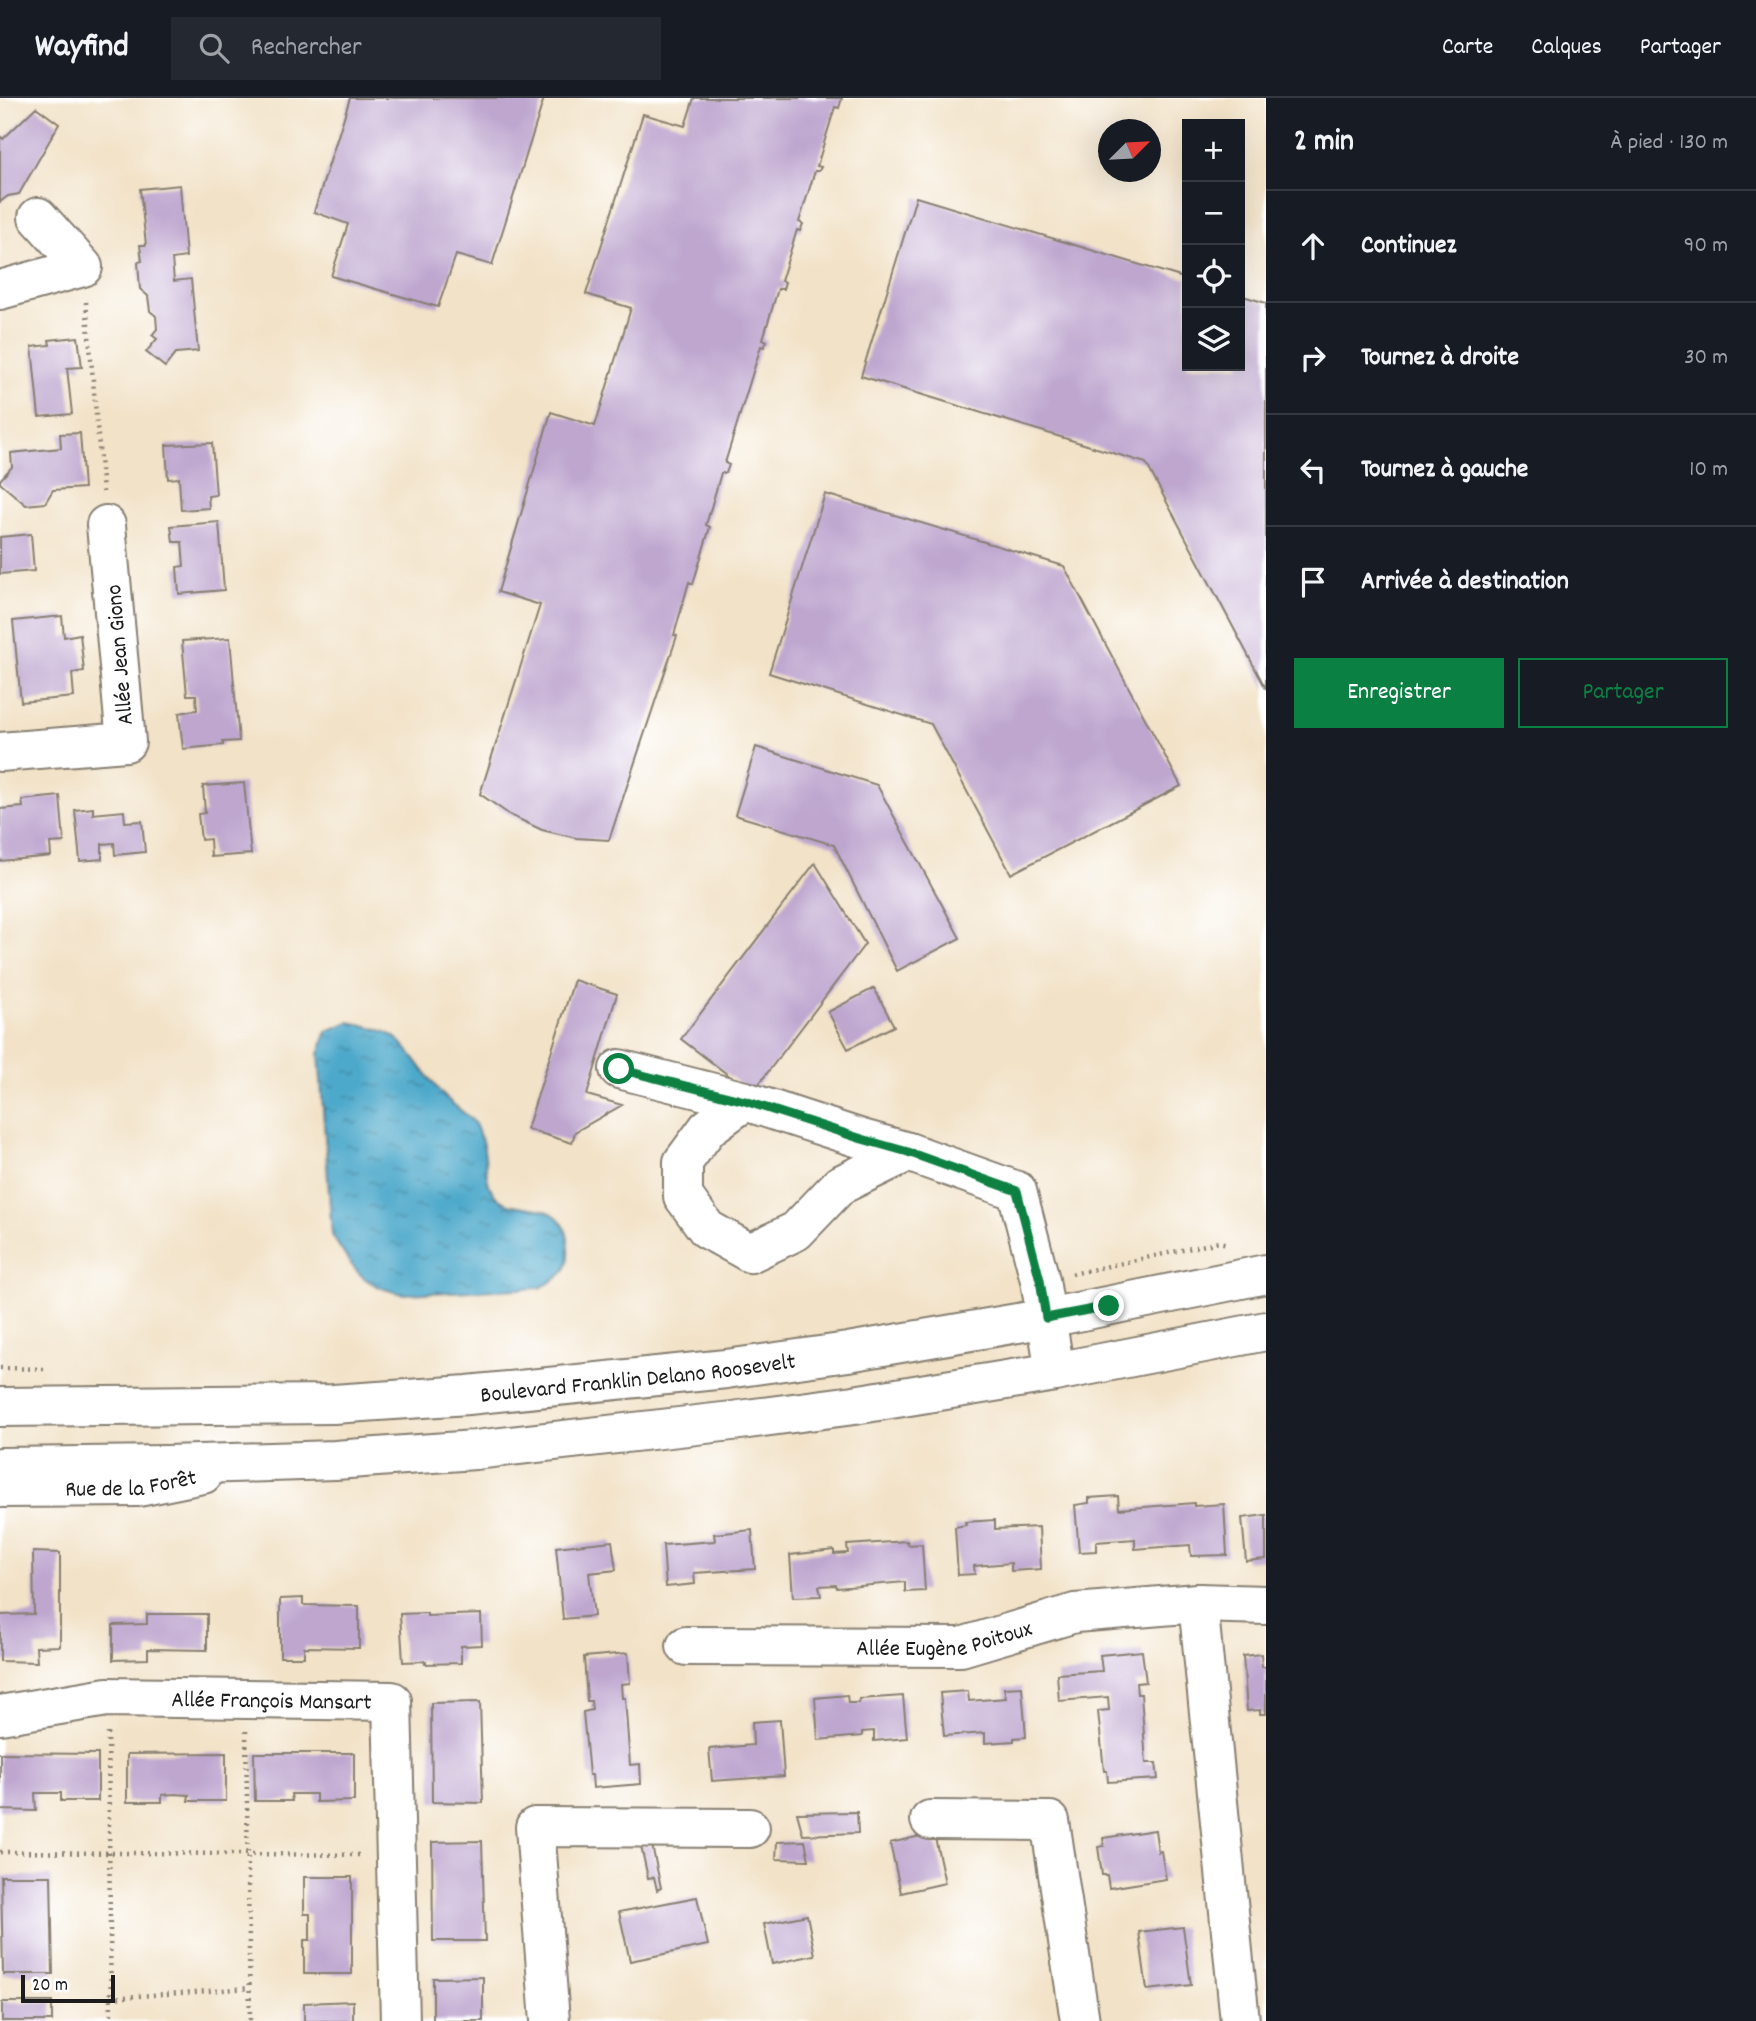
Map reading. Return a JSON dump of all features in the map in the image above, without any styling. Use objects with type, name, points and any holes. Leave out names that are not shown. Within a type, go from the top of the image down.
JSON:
[{"type":"street","points":[[0,290],[83,267],[38,217]]},
{"type":"street","name":"Allée Jean Giono","points":[[0,752],[126,742],[106,524]]},
{"type":"street","points":[[619,1069],[745,1101],[908,1152],[1017,1191],[1040,1280],[1055,1372]]},
{"type":"street","points":[[745,1101],[708,1128],[683,1161],[683,1196],[707,1229],[750,1253],[796,1231],[840,1185],[908,1152]]},
{"type":"street","name":"Boulevard Franklin Delano Roosevelt","points":[[0,1407],[332,1404],[468,1395],[726,1369],[848,1352],[1046,1318],[1266,1274]]},
{"type":"street","points":[[0,1467],[335,1460],[475,1450],[854,1405],[1055,1372],[1266,1331]]},
{"type":"street","name":"Rue de la Forêt","points":[[0,1488],[139,1487],[259,1462]]},
{"type":"street","points":[[1198,1603],[1240,2021]]},
{"type":"street","name":"Allée Eugène Poitoux","points":[[686,1646],[961,1647],[1075,1614],[1198,1603],[1266,1605]]},
{"type":"street","name":"Allée François Mansart","points":[[0,1715],[107,1697],[392,1701],[400,2021]]},
{"type":"street","points":[[930,1820],[1050,1821],[1080,2021]]},
{"type":"street","points":[[550,2021],[535,1827],[750,1828]]},
{"type":"path","points":[[83,267],[106,524]]},
{"type":"path","points":[[107,1697],[111,2021]]},
{"type":"path","points":[[246,1699],[250,2021]]},
{"type":"path","points":[[0,1852],[396,1855]]},
{"type":"path","points":[[111,1998],[250,1988]]},
{"type":"water","points":[[349,1022],[370,1026],[397,1039],[443,1095],[472,1120],[483,1145],[489,1185],[500,1200],[511,1205],[548,1212],[558,1218],[566,1230],[569,1256],[566,1269],[558,1277],[540,1288],[404,1294],[378,1287],[353,1267],[332,1235],[319,1054],[327,1031]]},
{"type":"building","points":[[350,98],[544,98],[492,265],[456,255],[438,307],[331,276],[348,224],[314,212]]},
{"type":"building","points":[[694,98],[842,98],[839,108],[835,107],[817,166],[821,167],[819,171],[815,171],[799,222],[803,224],[800,231],[797,230],[781,281],[785,282],[783,289],[778,289],[763,339],[767,341],[764,347],[761,346],[725,463],[729,465],[726,473],[721,473],[706,525],[710,527],[693,584],[689,582],[674,635],[677,636],[609,840],[576,838],[542,830],[510,815],[480,794],[540,605],[498,592],[551,412],[595,426],[631,308],[586,294],[643,114],[685,126]]},
{"type":"building","points":[[36,107],[59,124],[19,194],[8,196],[0,202],[0,136],[3,139]]},
{"type":"building","points":[[180,185],[186,257],[172,259],[174,281],[191,279],[198,351],[176,353],[165,367],[146,352],[157,339],[152,335],[157,329],[156,316],[150,311],[148,296],[140,289],[140,245],[146,245],[140,189]]},
{"type":"building","points":[[916,197],[1182,277],[1182,371],[1245,371],[1245,297],[1266,303],[1266,689],[1146,463],[861,376]]},
{"type":"building","points":[[78,337],[82,367],[67,368],[72,414],[39,417],[32,347],[50,345],[49,340]]},
{"type":"building","points":[[80,433],[84,488],[53,490],[45,503],[26,505],[0,483],[12,467],[11,453],[61,448],[60,434]]},
{"type":"building","points":[[212,443],[216,495],[208,496],[209,508],[181,510],[179,478],[168,479],[166,445]]},
{"type":"building","points":[[825,494],[1064,566],[1181,786],[1011,874],[931,724],[769,673]]},
{"type":"building","points":[[219,522],[224,590],[179,594],[177,567],[184,566],[182,542],[173,542],[171,526]]},
{"type":"building","points":[[31,534],[34,571],[0,574],[0,537]]},
{"type":"building","points":[[62,616],[64,637],[80,634],[84,671],[72,673],[74,697],[21,702],[13,621]]},
{"type":"building","points":[[230,638],[239,741],[183,749],[179,713],[197,710],[196,695],[187,695],[182,641]]},
{"type":"building","points":[[756,747],[877,785],[960,938],[897,971],[834,845],[735,815]]},
{"type":"building","points":[[244,783],[251,854],[211,857],[210,839],[201,840],[198,814],[205,813],[203,786]]},
{"type":"building","points":[[60,796],[64,842],[50,843],[51,856],[0,861],[0,809],[23,807],[22,800]]},
{"type":"building","points":[[93,808],[93,814],[124,811],[125,822],[142,821],[145,852],[115,855],[114,843],[102,844],[102,859],[80,861],[75,810]]},
{"type":"building","points":[[815,863],[865,944],[752,1093],[681,1039]]},
{"type":"building","points":[[574,980],[617,994],[587,1095],[622,1105],[575,1132],[572,1143],[527,1129]]},
{"type":"building","points":[[874,988],[894,1026],[848,1049],[828,1012]]},
{"type":"building","points":[[1118,1496],[1119,1509],[1194,1503],[1194,1506],[1224,1504],[1227,1555],[1191,1556],[1190,1545],[1135,1549],[1135,1539],[1096,1542],[1096,1551],[1079,1552],[1075,1505],[1089,1503],[1089,1498]]},
{"type":"building","points":[[1266,1515],[1266,1559],[1246,1561],[1242,1518]]},
{"type":"building","points":[[995,1520],[995,1529],[1039,1527],[1041,1569],[1011,1571],[1011,1563],[974,1566],[975,1574],[958,1575],[955,1527],[966,1525],[965,1522]]},
{"type":"building","points":[[752,1530],[755,1569],[694,1573],[695,1584],[666,1587],[663,1545],[715,1541],[714,1534]]},
{"type":"building","points":[[612,1541],[616,1570],[589,1573],[594,1616],[563,1619],[556,1547]]},
{"type":"building","points":[[907,1541],[908,1545],[922,1544],[925,1591],[905,1592],[905,1582],[837,1588],[836,1585],[819,1586],[821,1596],[793,1597],[790,1555],[834,1550],[834,1554],[848,1553],[847,1545]]},
{"type":"building","points":[[33,1552],[60,1553],[60,1646],[36,1647],[37,1662],[0,1661],[0,1615],[34,1614]]},
{"type":"building","points":[[303,1598],[303,1605],[359,1606],[359,1648],[304,1647],[304,1657],[280,1657],[280,1599]]},
{"type":"building","points":[[427,1613],[427,1616],[481,1614],[482,1645],[461,1646],[461,1663],[403,1662],[400,1614]]},
{"type":"building","points":[[147,1614],[207,1614],[207,1650],[148,1649],[148,1659],[113,1660],[113,1625],[147,1624]]},
{"type":"building","points":[[1142,1651],[1146,1682],[1136,1683],[1137,1694],[1141,1694],[1146,1763],[1156,1763],[1158,1779],[1108,1782],[1107,1771],[1104,1771],[1098,1711],[1109,1710],[1108,1697],[1059,1701],[1057,1674],[1102,1671],[1100,1655]]},
{"type":"building","points":[[628,1653],[630,1683],[621,1684],[622,1698],[625,1698],[630,1765],[640,1764],[641,1784],[593,1788],[592,1775],[589,1775],[583,1712],[592,1710],[591,1701],[587,1701],[584,1657]]},
{"type":"building","points":[[1261,1654],[1262,1667],[1266,1667],[1266,1714],[1260,1714],[1260,1710],[1247,1711],[1243,1656]]},
{"type":"building","points":[[1022,1687],[1026,1737],[1014,1738],[1014,1741],[985,1743],[985,1733],[944,1736],[940,1693],[968,1691],[969,1701],[1006,1698],[1004,1688]]},
{"type":"building","points":[[847,1695],[848,1703],[859,1703],[860,1699],[903,1696],[907,1738],[874,1741],[874,1731],[862,1732],[862,1736],[818,1740],[815,1698]]},
{"type":"building","points":[[480,1702],[483,1803],[432,1802],[431,1703]]},
{"type":"building","points":[[780,1720],[784,1776],[712,1781],[709,1749],[753,1745],[752,1722]]},
{"type":"building","points":[[0,1753],[98,1754],[98,1801],[61,1801],[61,1793],[35,1793],[36,1811],[0,1810]]},
{"type":"building","points":[[226,1753],[226,1801],[188,1801],[189,1795],[175,1794],[162,1795],[162,1802],[127,1802],[127,1754]]},
{"type":"building","points":[[254,1753],[354,1753],[354,1801],[316,1802],[316,1794],[291,1794],[292,1801],[255,1801]]},
{"type":"building","points":[[857,1812],[858,1833],[803,1835],[797,1813]]},
{"type":"building","points":[[1155,1830],[1166,1879],[1109,1888],[1107,1875],[1102,1875],[1098,1847],[1104,1846],[1103,1838]]},
{"type":"building","points":[[934,1833],[945,1883],[901,1893],[890,1843]]},
{"type":"building","points":[[482,1841],[485,1941],[433,1941],[432,1842]]},
{"type":"building","points":[[805,1841],[809,1860],[776,1859],[777,1842]]},
{"type":"building","points":[[652,1845],[661,1888],[657,1890],[654,1877],[648,1878],[641,1846]]},
{"type":"building","points":[[1,1876],[51,1876],[53,1974],[3,1974]]},
{"type":"building","points":[[304,1877],[352,1877],[352,1974],[304,1974],[304,1940],[310,1940],[310,1914],[304,1914]]},
{"type":"building","points":[[697,1897],[708,1945],[630,1961],[619,1912]]},
{"type":"building","points":[[807,1915],[815,1955],[772,1964],[764,1924]]},
{"type":"building","points":[[1183,1927],[1191,1985],[1147,1990],[1139,1932]]},
{"type":"building","points":[[483,1977],[483,2021],[433,2021],[433,1978]]},
{"type":"building","points":[[353,2001],[353,2021],[304,2021],[304,2003]]},
{"type":"building","points":[[2,2002],[52,2002],[52,2021],[2,2021]]},
{"type":"route","points":[[619,1069],[745,1101],[908,1152],[1017,1191],[1040,1280],[1046,1318],[1109,1306]]}]
